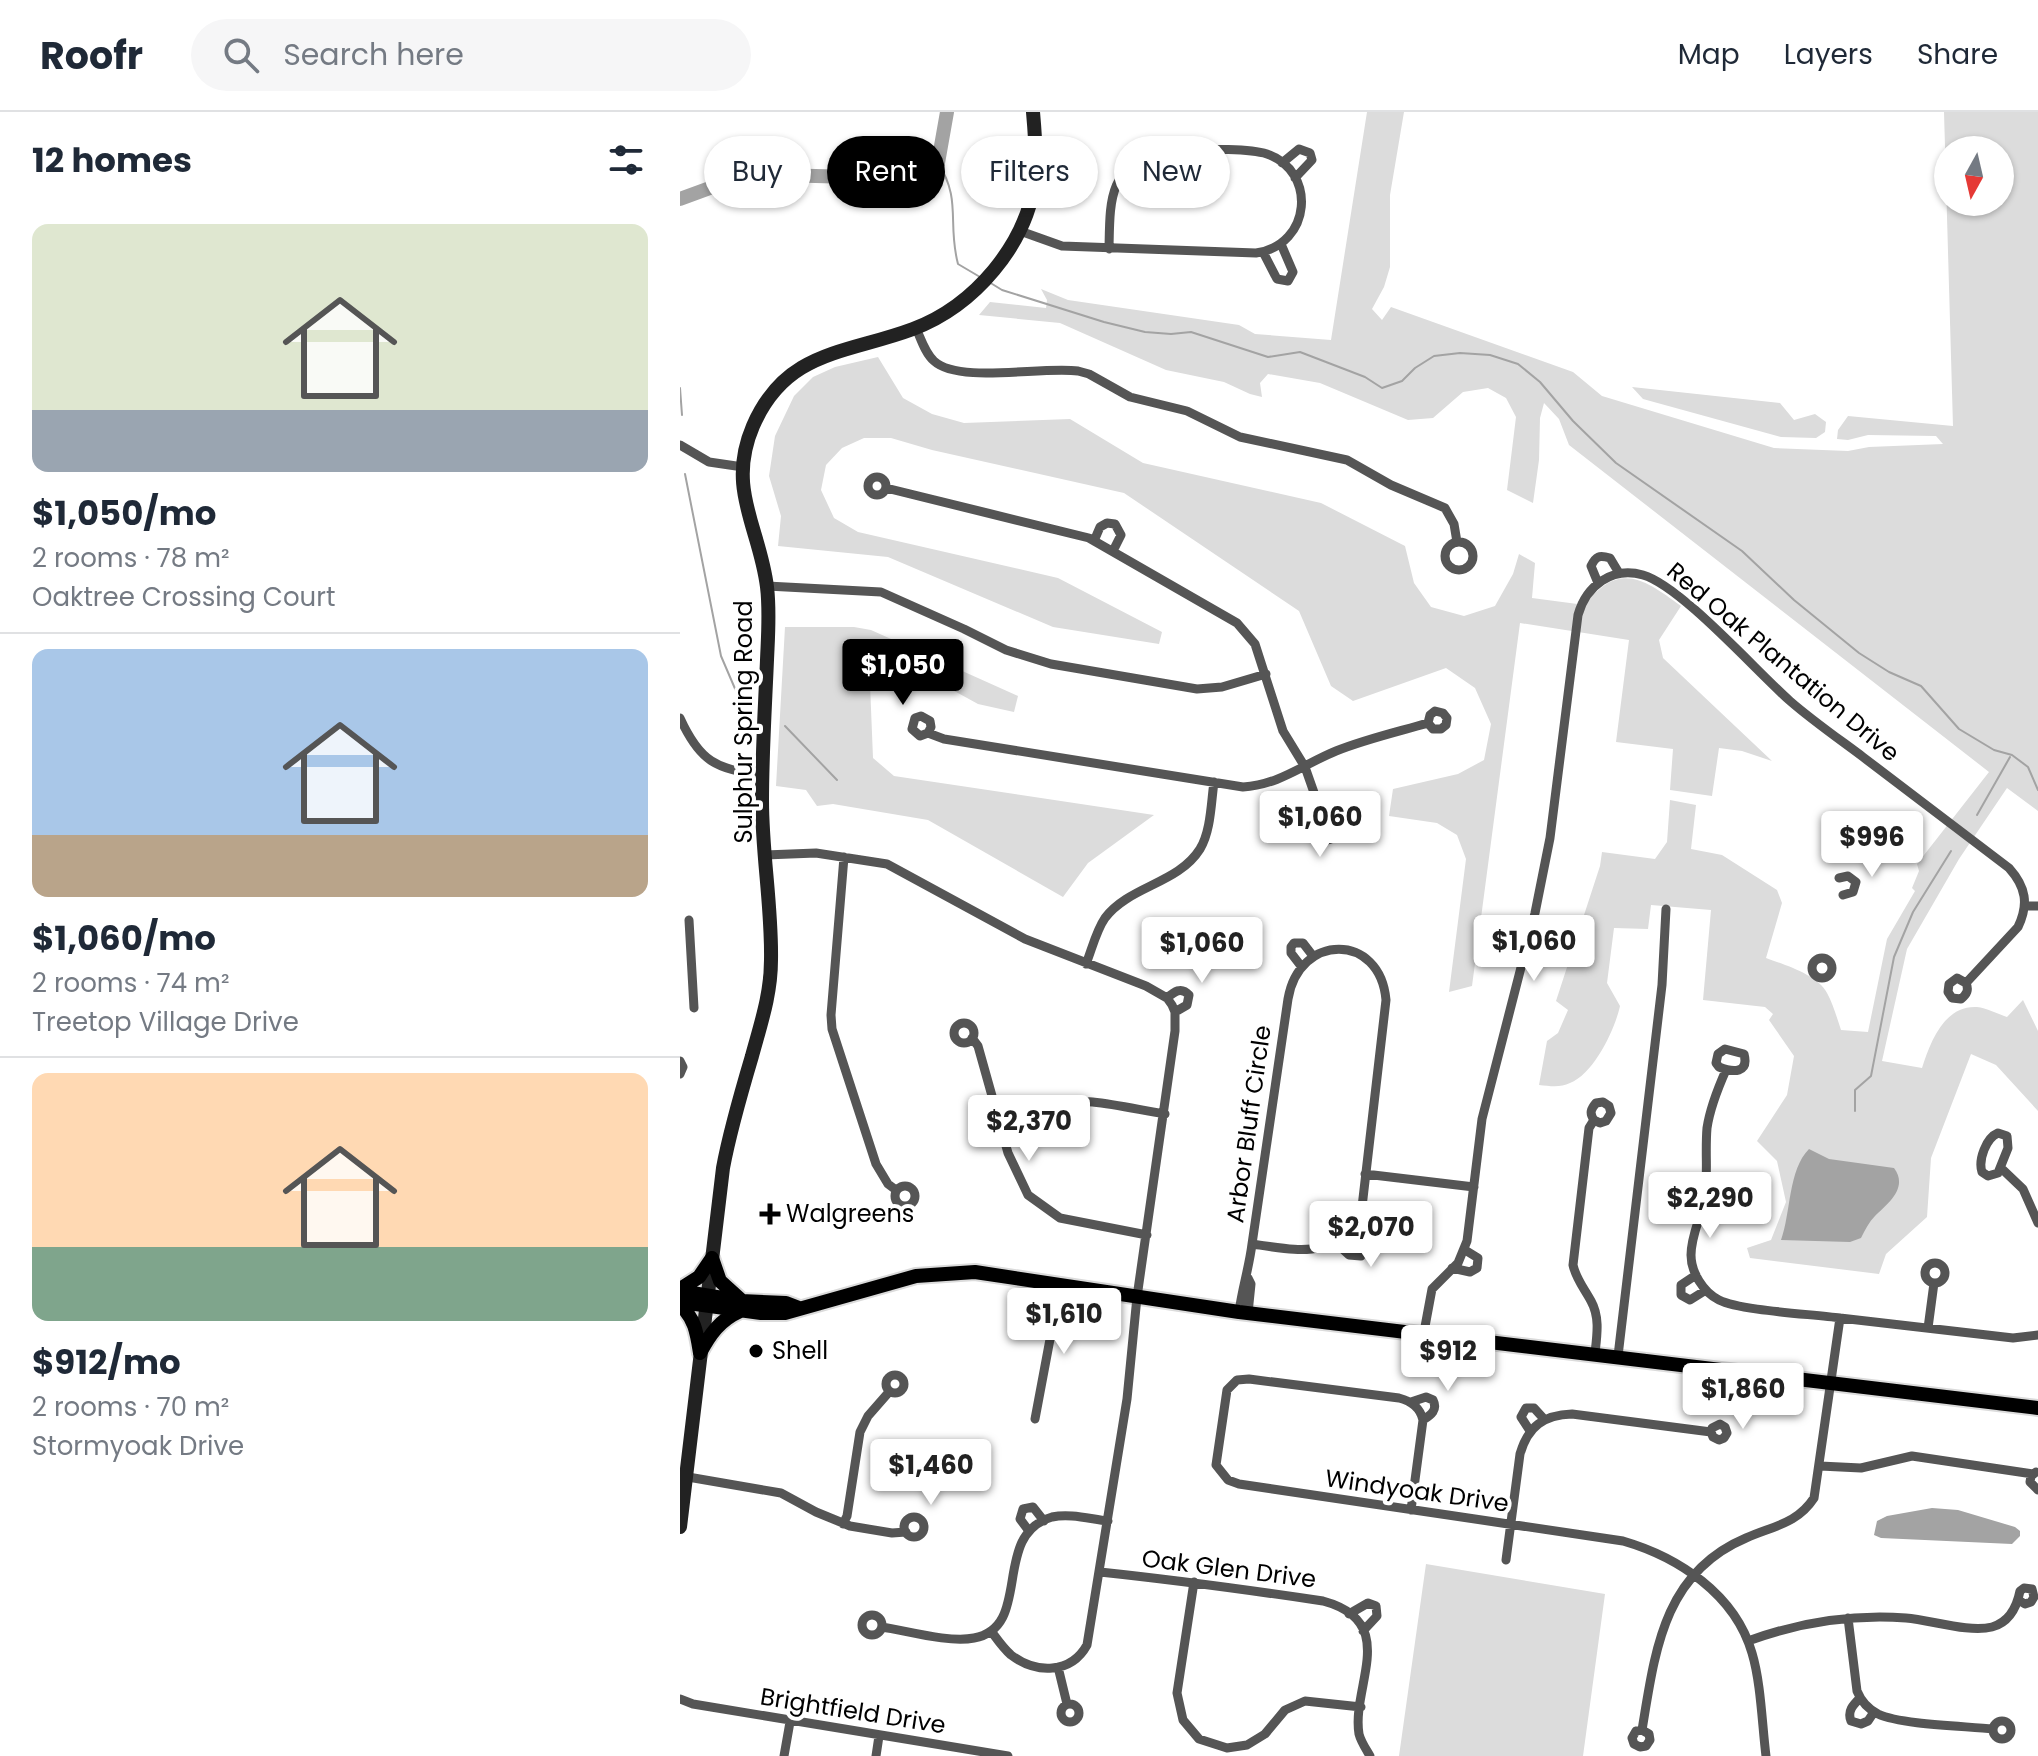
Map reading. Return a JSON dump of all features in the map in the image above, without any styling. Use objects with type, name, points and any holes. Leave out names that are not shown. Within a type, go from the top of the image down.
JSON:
[{"type":"main road","points":[[680,1290],[699,1277],[712,1258]]},
{"type":"main road","points":[[712,1258],[720,1281],[741,1306]]},
{"type":"main road","points":[[680,1303],[707,1301],[785,1313],[907,1278],[975,1272],[1244,1313],[1424,1332],[2038,1408]]},
{"type":"main road","points":[[680,1290],[707,1301]]},
{"type":"main road","points":[[680,1303],[695,1326],[700,1353]]},
{"type":"main road","points":[[700,1353],[721,1321],[741,1306]]},
{"type":"street","name":"Sulphur Spring Road","points":[[680,1527],[723,1168],[769,995],[771,934],[762,828],[767,586],[745,499],[743,467],[747,442],[760,411],[785,379],[817,358],[916,328],[953,309],[997,264],[1020,231],[1035,181],[1033,112]]},
{"type":"street","points":[[1282,163],[1299,149],[1310,153],[1311,164],[1295,178]]},
{"type":"street","points":[[1020,231],[1054,245],[1109,249],[1263,252],[1290,237],[1300,218],[1301,194],[1295,178],[1282,163],[1269,155],[1161,150],[1146,155],[1128,167],[1115,188],[1110,202],[1109,249]]},
{"type":"street","points":[[1263,252],[1277,279],[1288,281],[1293,272],[1281,244]]},
{"type":"street","points":[[916,328],[928,354],[945,369],[969,373],[1078,371],[1130,397],[1187,411],[1240,437],[1347,460],[1391,485],[1445,508],[1454,524],[1457,542]]},
{"type":"street","points":[[680,445],[709,462],[743,467]]},
{"type":"street","points":[[886,488],[1094,541],[1237,623],[1255,644],[1283,731],[1305,767],[1324,821]]},
{"type":"street","points":[[1094,541],[1100,527],[1107,523],[1115,524],[1121,535],[1113,551]]},
{"type":"street","name":"Red Oak Plantation Drive","points":[[1424,1332],[1432,1289],[1465,1250],[1482,1119],[1535,913],[1550,838],[1578,615],[1587,594],[1598,583],[1591,566],[1596,558],[1610,558],[1619,573],[1646,576],[1670,591],[1793,703],[2009,868],[2024,890]]},
{"type":"street","points":[[1598,583],[1619,573]]},
{"type":"street","points":[[767,586],[881,592],[1019,656],[1066,667],[1197,689],[1222,687],[1266,674]]},
{"type":"street","points":[[680,718],[691,742],[711,762],[738,772],[762,775]]},
{"type":"street","points":[[928,733],[944,739],[1243,787],[1261,786],[1336,751],[1428,723]]},
{"type":"street","points":[[1086,964],[1099,930],[1112,911],[1180,870],[1200,849],[1205,838],[1214,782]]},
{"type":"street","points":[[765,855],[816,853],[887,864],[995,924],[1086,964],[1136,981],[1167,998],[1175,1012],[1165,1114],[1137,1297],[1131,1371],[1087,1645],[1078,1657],[1058,1667],[1041,1668],[1020,1660],[1004,1648],[991,1631]]},
{"type":"street","points":[[844,857],[832,1029],[876,1164],[888,1184],[896,1190]]},
{"type":"street","points":[[1839,878],[1848,876],[1856,882],[1853,892],[1843,895]]},
{"type":"street","points":[[1966,983],[2018,927],[2025,906],[2024,890],[2038,887]]},
{"type":"street","points":[[2025,906],[2038,906]]},
{"type":"street","points":[[1618,1356],[1662,985],[1666,909]]},
{"type":"street","points":[[689,920],[686,956],[694,1008]]},
{"type":"street","name":"Arbor Bluff Circle","points":[[1301,966],[1291,953],[1292,945],[1303,943],[1313,956]]},
{"type":"street","name":"Arbor Bluff Circle","points":[[1244,1313],[1244,1283],[1248,1278],[1252,1244],[1289,990],[1301,966],[1313,956],[1328,950],[1356,952],[1379,971],[1385,986],[1385,1014],[1362,1207],[1352,1229],[1335,1242],[1308,1250],[1252,1244]]},
{"type":"street","points":[[680,974],[691,973]]},
{"type":"street","points":[[1167,998],[1178,990],[1189,995],[1187,1005],[1175,1012]]},
{"type":"street","points":[[972,1038],[978,1046],[1014,1169],[1028,1195],[1073,1222],[1147,1235]]},
{"type":"street","points":[[680,1061],[683,1070],[680,1074]]},
{"type":"street","points":[[1726,1070],[1710,1112],[1705,1199],[1692,1242],[1691,1259],[1696,1275],[1706,1290],[1719,1300],[1738,1305],[2013,1338],[2038,1335]]},
{"type":"street","points":[[998,1117],[1047,1103],[1068,1101],[1165,1114]]},
{"type":"street","points":[[1594,1120],[1589,1128],[1573,1265],[1597,1317],[1595,1353]]},
{"type":"street","points":[[1998,1133],[2007,1136],[2009,1143],[2001,1168],[1995,1175],[1988,1176],[1980,1166],[1988,1141],[1998,1133]]},
{"type":"street","points":[[2001,1168],[2023,1189],[2038,1223]]},
{"type":"street","points":[[1365,1174],[1474,1187]]},
{"type":"street","points":[[1705,1199],[1731,1202],[1738,1194],[1731,1184],[1707,1180]]},
{"type":"street","name":"Arbor Bluff Circle","points":[[1335,1242],[1349,1255],[1361,1256],[1363,1245],[1352,1229]]},
{"type":"street","name":"Red Oak Plantation Drive","points":[[1452,1268],[1470,1272],[1477,1268],[1478,1258],[1465,1250]]},
{"type":"street","points":[[1696,1275],[1681,1285],[1681,1295],[1690,1300],[1706,1290]]},
{"type":"street","points":[[1928,1328],[1934,1283]]},
{"type":"street","points":[[1035,1419],[1060,1286]]},
{"type":"street","points":[[1642,1730],[1662,1630],[1686,1583],[1720,1552],[1764,1530],[1778,1528],[1802,1514],[1814,1498],[1840,1318]]},
{"type":"street","name":"Windyoak Drive","points":[[1411,1402],[1249,1379],[1237,1380],[1225,1395],[1216,1465],[1228,1480],[1239,1484],[1623,1541],[1662,1554],[1694,1574],[1728,1609],[1748,1641]]},
{"type":"street","points":[[843,1524],[863,1425],[889,1392]]},
{"type":"street","points":[[1411,1510],[1423,1420],[1411,1402],[1426,1397],[1433,1400],[1434,1412],[1423,1420]]},
{"type":"street","points":[[1530,1431],[1521,1420],[1526,1408],[1534,1408],[1544,1419]]},
{"type":"street","points":[[1506,1560],[1520,1454],[1530,1431],[1544,1419],[1563,1414],[1581,1415],[1711,1432]]},
{"type":"street","points":[[1820,1466],[1861,1468],[1912,1456],[2036,1472],[2030,1482],[2038,1490]]},
{"type":"street","points":[[688,1477],[774,1491],[843,1524],[892,1533],[906,1532]]},
{"type":"street","points":[[1029,1531],[1020,1519],[1023,1509],[1033,1507],[1044,1521]]},
{"type":"street","points":[[882,1627],[959,1639],[975,1638],[991,1631],[1004,1614],[1009,1601],[1018,1549],[1029,1531],[1044,1521],[1067,1516],[1108,1521]]},
{"type":"street","name":"Oak Glen Drive","points":[[1100,1572],[1194,1582],[1323,1601],[1340,1607],[1363,1631],[1368,1650],[1359,1733],[1370,1756],[1380,1756]]},
{"type":"street","points":[[1194,1582],[1177,1702],[1183,1720],[1199,1739],[1227,1748],[1247,1745],[1265,1734],[1285,1710],[1305,1701],[1361,1707]]},
{"type":"street","points":[[1766,1756],[1753,1655],[1748,1641],[1788,1626],[1848,1618],[1903,1618],[1982,1629],[1999,1625],[2020,1601]]},
{"type":"street","name":"Oak Glen Drive","points":[[1349,1614],[1368,1603],[1376,1606],[1377,1616],[1363,1631]]},
{"type":"street","points":[[1848,1618],[1860,1698],[1874,1712],[1897,1719],[1993,1729]]},
{"type":"street","points":[[1058,1667],[1067,1704]]},
{"type":"street","points":[[1860,1698],[1851,1708],[1851,1721],[1861,1724],[1868,1721],[1874,1712]]},
{"type":"street","name":"Brightfield Drive","points":[[680,1699],[790,1722],[1008,1756]]},
{"type":"street","name":"Brightfield Drive","points":[[680,1705],[693,1704]]},
{"type":"street","points":[[784,1756],[790,1722]]},
{"type":"street","points":[[876,1756],[879,1736]]},
{"type":"shaded area","points":[[1367,112],[1404,112],[1390,195],[1390,267],[1372,309],[1382,320],[1391,307],[1573,372],[1602,396],[1774,448],[1848,451],[1869,447],[1943,444],[1936,436],[1868,435],[1837,439],[1838,430],[1848,416],[1953,426],[1947,216],[2014,216],[2014,136],[1945,136],[1944,112],[2038,112],[2038,811],[2007,788],[1959,859],[1907,949],[1882,1061],[1922,1068],[1940,1027],[1956,1012],[1977,1007],[2007,1017],[2023,1000],[2038,1031],[2038,1111],[1996,1065],[1971,1054],[1931,1158],[1927,1217],[1886,1254],[1879,1274],[1750,1258],[1747,1248],[1771,1240],[1786,1202],[1777,1161],[1757,1141],[1787,1095],[1794,1056],[1769,1020],[1773,1014],[1765,1007],[1703,1000],[1711,910],[1651,905],[1648,929],[1614,928],[1607,983],[1620,1006],[1602,1050],[1579,1078],[1562,1086],[1539,1085],[1547,1041],[1558,1033],[1568,1010],[1556,1001],[1602,852],[1655,859],[1667,842],[1670,800],[1696,805],[1691,849],[1722,855],[1777,890],[1782,903],[1766,958],[1800,971],[1823,987],[1841,1030],[1868,1032],[1887,939],[1915,891],[1912,888],[1919,871],[1917,864],[1989,772],[1569,445],[1559,419],[1544,403],[1533,503],[1507,490],[1516,417],[1506,398],[1488,388],[1463,392],[1433,418],[1408,420],[1320,383],[1268,374],[1260,383],[1262,397],[1224,382],[1166,370],[1060,323],[979,315],[990,302],[1046,308],[1047,300],[1041,289],[1068,300],[1239,325],[1255,334],[1331,340]]},
{"type":"shaded area","points":[[878,357],[903,398],[932,414],[964,423],[1070,419],[1143,463],[1321,503],[1405,546],[1414,583],[1431,607],[1464,616],[1495,606],[1513,574],[1519,554],[1535,563],[1532,598],[1585,605],[1609,583],[1621,579],[1644,582],[1681,606],[1659,640],[1663,658],[1772,761],[1742,751],[1719,748],[1712,796],[1670,790],[1673,749],[1616,742],[1629,640],[1520,623],[1472,986],[1449,992],[1466,859],[1457,835],[1437,823],[1389,816],[1393,789],[1458,774],[1484,760],[1491,724],[1475,688],[1446,668],[1353,701],[1331,686],[1299,611],[1124,493],[891,438],[864,438],[842,448],[826,465],[821,490],[834,518],[858,532],[1058,578],[1162,632],[1159,644],[1053,627],[888,557],[778,546],[781,516],[769,476],[775,436],[794,396],[813,377],[835,367]]},
{"type":"shaded area","points":[[1632,387],[1780,403],[1794,420],[1815,414],[1826,422],[1825,432],[1816,438],[1781,437],[1643,399]]},
{"type":"shaded area","points":[[785,627],[854,627],[871,630],[1018,696],[1014,712],[978,704],[927,676],[878,674],[870,684],[873,758],[894,776],[1154,815],[1088,863],[1063,897],[928,820],[833,804],[817,806],[806,790],[776,786]]},
{"type":"shaded area","points":[[1809,1149],[1829,1159],[1894,1168],[1898,1175],[1898,1189],[1861,1238],[1850,1242],[1781,1240],[1797,1168]]},
{"type":"shaded area","points":[[1932,1508],[1958,1510],[2015,1527],[2020,1531],[2020,1536],[2012,1544],[1881,1538],[1874,1535],[1877,1521],[1887,1516]]},
{"type":"shaded area","points":[[1426,1564],[1605,1594],[1583,1756],[1399,1756]]},
{"type":"waterway","points":[[680,199],[748,174],[851,177],[903,184],[920,181],[938,163],[947,112]]},
{"type":"waterway","points":[[945,176],[952,200],[958,264],[980,277]]},
{"type":"waterway","points":[[989,282],[1002,290],[1145,332],[1191,332],[1268,357],[1300,352],[1365,377],[1382,388],[1402,381],[1434,356],[1460,353],[1490,355],[1518,364],[1540,382],[1573,421],[1616,463],[1742,551],[1794,600],[1859,653],[1889,672],[1921,686],[1959,729],[1994,750],[2012,755],[2028,767],[2038,790]]},
{"type":"waterway","points":[[680,388],[682,415]]},
{"type":"waterway","points":[[685,474],[721,656],[736,691],[751,705]]},
{"type":"waterway","points":[[785,726],[837,780]]},
{"type":"waterway","points":[[1977,815],[2010,757]]},
{"type":"waterway","points":[[1855,1111],[1855,1090],[1871,1076],[1894,957],[1913,912],[1951,851]]},
{"type":"place","name":"Walgreens","points":[[770,1214]]},
{"type":"place","name":"Shell","points":[[756,1351]]}]
